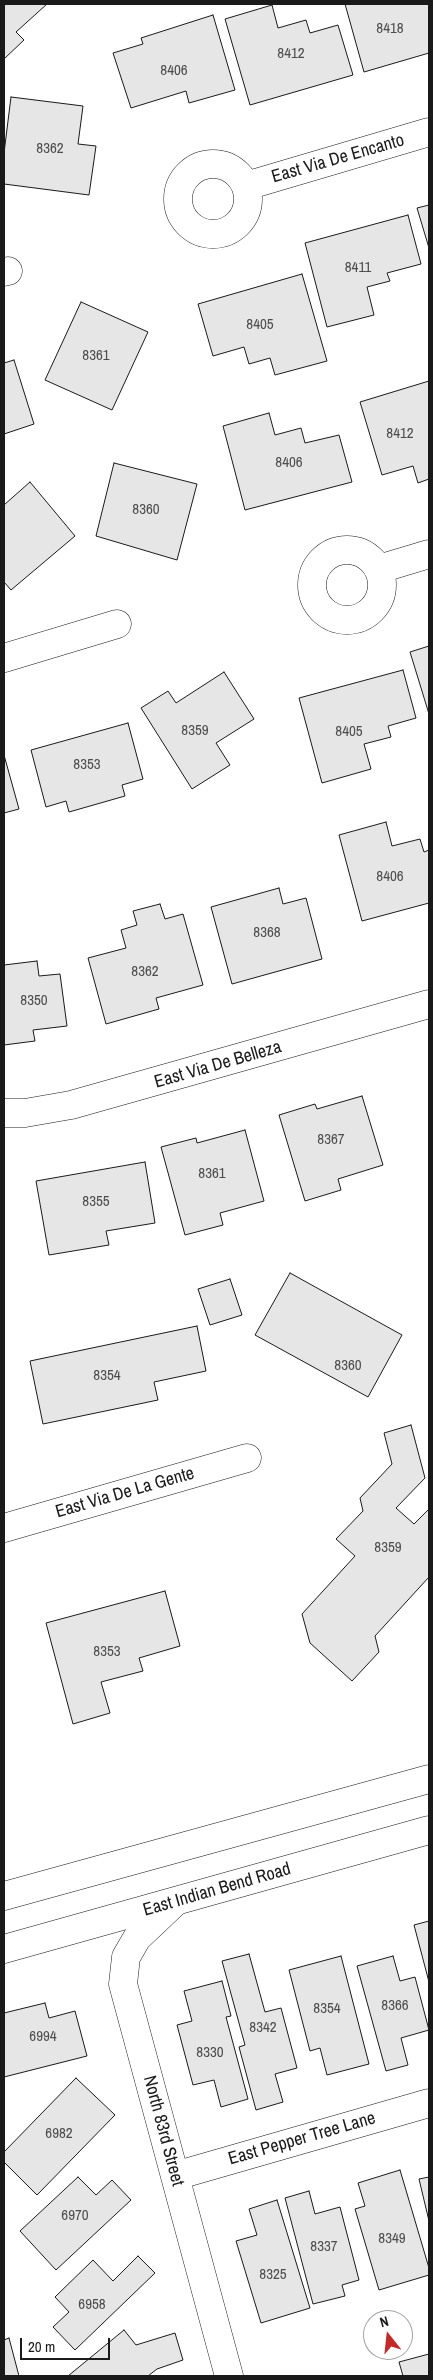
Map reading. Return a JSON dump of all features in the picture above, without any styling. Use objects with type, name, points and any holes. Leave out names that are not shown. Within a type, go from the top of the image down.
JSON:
[{"type":"street","name":"East Via De Encanto","points":[[246,186],[429,132]]},
{"type":"street","points":[[379,569],[429,554]]},
{"type":"street","points":[[4,658],[117,624]]},
{"type":"street","name":"East Via De Belleza","points":[[4,1113],[25,1113],[80,1103],[429,1004]]},
{"type":"street","name":"East Via De La Gente","points":[[4,1528],[247,1458]]},
{"type":"street","points":[[4,1896],[429,1779]]},
{"type":"street","name":"East Indian Bend Road","points":[[4,1949],[429,1830]]},
{"type":"street","name":"North 83rd Street","points":[[175,1902],[137,1938],[126,1957],[123,1984],[229,2376]]},
{"type":"street","name":"East Pepper Tree Lane","points":[[175,2176],[429,2103]]},
{"type":"building","points":[[4,4],[47,4],[16,32],[24,40],[4,59]]},
{"type":"building","points":[[345,4],[429,4],[429,53],[364,72]]},
{"type":"building","points":[[272,5],[278,28],[306,20],[310,33],[338,25],[353,75],[250,105],[225,19]]},
{"type":"building","points":[[213,15],[235,90],[189,103],[186,91],[131,108],[113,53],[143,44],[141,38]]},
{"type":"building","points":[[11,97],[83,106],[78,144],[96,146],[89,195],[4,184],[4,153]]},
{"type":"building","points":[[429,205],[429,248],[417,208]]},
{"type":"building","points":[[408,215],[421,264],[387,273],[390,281],[367,287],[374,315],[327,327],[305,243]]},
{"type":"building","points":[[302,274],[327,361],[275,375],[270,358],[249,364],[244,347],[213,356],[198,304]]},
{"type":"building","points":[[81,302],[148,332],[112,410],[45,380]]},
{"type":"building","points":[[14,360],[34,424],[4,434],[4,363]]},
{"type":"building","points":[[429,381],[429,479],[418,483],[413,466],[382,475],[360,402]]},
{"type":"building","points":[[269,413],[275,435],[301,428],[305,443],[339,435],[352,482],[245,510],[223,426]]},
{"type":"building","points":[[114,463],[197,484],[177,560],[96,536]]},
{"type":"building","points":[[30,482],[75,536],[11,590],[4,582],[4,505]]},
{"type":"building","points":[[429,646],[429,714],[410,652]]},
{"type":"building","points":[[403,670],[416,718],[388,726],[391,737],[364,744],[371,769],[322,783],[299,698]]},
{"type":"building","points":[[224,672],[254,719],[216,743],[230,765],[192,789],[141,708],[168,691],[176,703]]},
{"type":"building","points":[[128,723],[143,779],[122,785],[125,796],[69,812],[66,801],[46,807],[31,750]]},
{"type":"building","points":[[4,755],[19,809],[4,813]]},
{"type":"building","points":[[386,822],[392,846],[420,839],[424,852],[429,850],[429,903],[362,921],[339,835]]},
{"type":"building","points":[[279,888],[283,904],[306,898],[322,959],[232,984],[211,907]]},
{"type":"building","points":[[160,904],[165,919],[183,914],[203,985],[156,998],[159,1009],[106,1024],[88,958],[126,948],[121,930],[137,925],[133,911]]},
{"type":"building","points":[[37,961],[39,976],[60,974],[67,1026],[33,1030],[35,1041],[4,1045],[4,965]]},
{"type":"building","points":[[362,1096],[383,1165],[338,1179],[341,1190],[305,1201],[279,1115],[315,1104],[317,1109]]},
{"type":"building","points":[[245,1130],[264,1201],[220,1213],[223,1225],[185,1235],[161,1147],[196,1138],[197,1143]]},
{"type":"building","points":[[145,1162],[155,1223],[106,1231],[109,1245],[49,1255],[36,1181]]},
{"type":"building","points":[[290,1273],[402,1335],[368,1397],[255,1335]]},
{"type":"building","points":[[230,1279],[242,1315],[210,1325],[198,1289]]},
{"type":"building","points":[[197,1326],[206,1371],[154,1382],[158,1400],[43,1424],[30,1361]]},
{"type":"building","points":[[411,1425],[425,1478],[396,1508],[414,1524],[429,1509],[429,1577],[375,1636],[379,1652],[352,1681],[310,1643],[302,1614],[355,1556],[336,1539],[363,1511],[360,1498],[392,1464],[384,1433]]},
{"type":"building","points":[[165,1591],[180,1646],[139,1658],[143,1671],[101,1682],[110,1713],[73,1724],[46,1623]]},
{"type":"building","points":[[429,1921],[429,1982],[414,1925]]},
{"type":"building","points":[[249,1954],[265,2012],[281,2008],[297,2068],[275,2074],[283,2102],[256,2110],[239,2047],[245,2045],[222,1961]]},
{"type":"building","points":[[341,1956],[369,2064],[327,2075],[320,2048],[310,2051],[289,1970]]},
{"type":"building","points":[[393,1956],[400,1981],[415,1977],[429,2030],[401,2038],[408,2065],[386,2071],[357,1966]]},
{"type":"building","points":[[222,1981],[231,2016],[226,2017],[248,2099],[221,2107],[214,2080],[193,2085],[177,2025],[192,2021],[184,1991]]},
{"type":"building","points":[[45,2003],[49,2018],[75,2011],[87,2056],[4,2077],[4,2013]]},
{"type":"building","points":[[76,2078],[115,2115],[37,2195],[4,2162],[4,2152]]},
{"type":"building","points":[[400,2170],[429,2268],[429,2275],[379,2290],[355,2209],[365,2206],[358,2183]]},
{"type":"building","points":[[78,2177],[96,2195],[112,2180],[131,2200],[56,2270],[20,2231]]},
{"type":"building","points":[[429,2177],[429,2221],[419,2179]]},
{"type":"building","points":[[309,2191],[315,2214],[340,2207],[359,2280],[342,2285],[345,2296],[313,2304],[285,2198]]},
{"type":"building","points":[[277,2200],[310,2308],[261,2323],[236,2241],[257,2235],[249,2209]]},
{"type":"building","points":[[138,2256],[155,2273],[75,2350],[53,2327],[69,2312],[55,2297],[93,2260],[113,2281]]},
{"type":"building","points":[[124,2330],[136,2345],[175,2333],[183,2360],[157,2369],[148,2376],[68,2376]]},
{"type":"building","points":[[9,2338],[19,2376],[4,2376],[4,2340]]},
{"type":"building","points":[[429,2354],[429,2376],[403,2376],[399,2362],[413,2360],[413,2358]]}]
